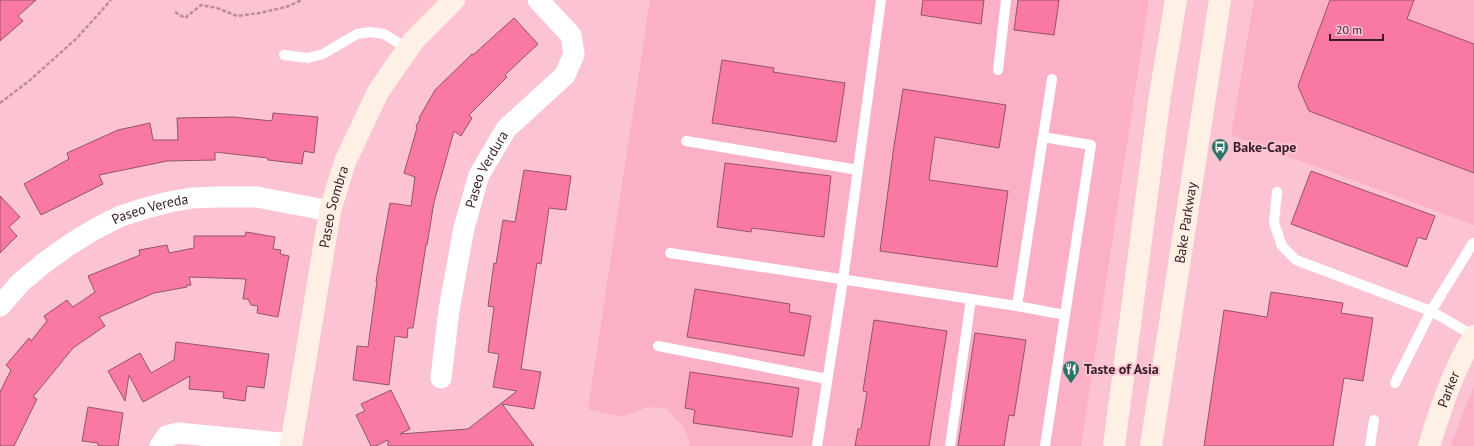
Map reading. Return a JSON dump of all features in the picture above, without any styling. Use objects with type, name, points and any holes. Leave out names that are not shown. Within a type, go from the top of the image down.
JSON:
[{"type":"main road","name":"Paseo Sombra","points":[[291,445],[330,211],[345,162],[378,92],[415,39],[454,0]]},
{"type":"main road","points":[[1114,446],[1160,95],[1176,0]]},
{"type":"main road","name":"Bake Parkway","points":[[1151,446],[1220,0]]},
{"type":"main road","name":"Parker","points":[[1429,446],[1441,406],[1464,352],[1474,336]]},
{"type":"street","name":"Paseo Verdura","points":[[440,378],[449,310],[464,228],[479,175],[506,129],[565,75],[574,54],[571,35],[538,0]]},
{"type":"street","name":"Paseo Vereda","points":[[0,306],[20,283],[69,245],[115,219],[146,208],[192,198],[257,197],[330,211]]},
{"type":"street","points":[[160,446],[167,436],[178,433],[291,445]]},
{"type":"lane","points":[[817,446],[843,280],[881,0]]},
{"type":"lane","points":[[998,70],[1006,0]]},
{"type":"lane","points":[[284,55],[308,58],[323,54],[357,34],[370,32],[384,34],[408,48]]},
{"type":"lane","points":[[1017,306],[1052,78]]},
{"type":"lane","points":[[1043,137],[1091,145],[1044,446]]},
{"type":"lane","points":[[686,141],[858,170]]},
{"type":"lane","points":[[1277,192],[1274,223],[1282,246],[1296,260],[1431,311],[1474,336]]},
{"type":"lane","points":[[1395,383],[1431,311],[1473,243]]},
{"type":"lane","points":[[670,253],[1017,306],[1065,315]]},
{"type":"lane","points":[[950,446],[971,299]]},
{"type":"lane","points":[[658,346],[827,379]]},
{"type":"lane","points":[[1370,446],[1374,420]]},
{"type":"path","points":[[0,103],[29,81],[77,38],[111,0]]},
{"type":"path","points":[[175,12],[185,18],[201,5],[217,8],[237,16],[260,13],[286,7],[302,0]]},
{"type":"shaded area","points":[[650,0],[1149,0],[1081,446],[690,446],[685,429],[667,409],[648,407],[622,417],[588,409]]},
{"type":"shaded area","points":[[1254,0],[1474,0],[1474,225],[1231,135]]},
{"type":"shaded area","points":[[1474,387],[1474,446],[1451,446],[1462,415]]},
{"type":"building","points":[[0,0],[36,0],[18,16],[23,21],[0,41]]},
{"type":"building","points":[[923,0],[984,0],[981,24],[921,15]]},
{"type":"building","points":[[1018,0],[1059,0],[1054,35],[1014,30]]},
{"type":"building","points":[[1330,0],[1414,0],[1407,19],[1474,44],[1474,173],[1309,111],[1298,86]]},
{"type":"building","points":[[514,18],[538,44],[505,75],[507,77],[469,115],[472,118],[461,136],[454,131],[434,202],[413,328],[408,328],[407,338],[395,336],[389,385],[353,380],[357,346],[368,347],[376,281],[390,203],[411,206],[415,177],[404,173],[417,128],[416,126],[420,119],[419,118],[435,90],[472,54],[473,55]]},
{"type":"building","points":[[722,60],[774,68],[773,72],[845,83],[836,142],[712,123]]},
{"type":"building","points":[[903,89],[1006,105],[999,148],[935,137],[929,180],[1008,191],[997,267],[880,251]]},
{"type":"building","points":[[273,113],[318,117],[314,153],[304,151],[302,164],[268,160],[268,158],[215,152],[215,160],[167,161],[99,175],[103,184],[41,215],[24,184],[69,159],[67,153],[118,130],[150,123],[153,140],[178,140],[177,118],[233,117],[272,121]]},
{"type":"building","points":[[725,163],[831,176],[824,237],[752,228],[751,232],[717,227]]},
{"type":"building","points":[[524,170],[571,176],[566,210],[549,208],[541,264],[537,263],[521,369],[541,372],[534,409],[502,404],[534,446],[388,446],[388,440],[376,446],[371,446],[356,415],[365,411],[361,404],[391,390],[410,429],[400,434],[468,429],[517,391],[493,387],[499,354],[488,352],[494,307],[488,306],[494,263],[496,264],[503,220],[515,222]]},
{"type":"building","points":[[1311,171],[1435,216],[1426,240],[1418,237],[1407,267],[1291,224]]},
{"type":"building","points":[[0,196],[20,217],[9,227],[17,236],[0,253]]},
{"type":"building","points":[[246,232],[275,237],[273,249],[281,250],[280,254],[289,256],[278,317],[257,313],[258,306],[251,305],[248,299],[243,299],[246,279],[189,277],[191,285],[187,285],[187,287],[154,293],[99,317],[105,326],[73,348],[33,397],[37,399],[14,446],[0,446],[0,392],[11,370],[6,365],[29,338],[31,341],[47,321],[44,316],[67,300],[73,307],[95,292],[88,276],[140,255],[139,250],[167,245],[169,253],[194,248],[194,236],[245,236]]},
{"type":"building","points":[[695,289],[790,304],[789,312],[811,316],[804,356],[687,337]]},
{"type":"building","points":[[1271,292],[1343,303],[1341,313],[1373,318],[1363,381],[1344,378],[1333,446],[1204,446],[1224,310],[1267,317]]},
{"type":"building","points":[[874,320],[947,331],[929,446],[855,446],[858,429],[861,429],[867,392],[863,391]]},
{"type":"building","points":[[975,333],[1026,340],[1014,416],[1009,415],[1004,446],[958,446]]},
{"type":"building","points":[[176,342],[269,354],[264,388],[247,386],[245,401],[223,398],[224,392],[189,389],[190,376],[143,402],[129,375],[125,401],[108,371],[140,353],[151,373],[174,360]]},
{"type":"building","points":[[690,372],[799,388],[792,437],[693,423],[695,410],[685,408]]},
{"type":"building","points":[[88,407],[123,413],[118,446],[98,446],[98,443],[82,441]]},
{"type":"place","name":"Bake-Cape","points":[[1220,162]]},
{"type":"place","name":"Taste of Asia","points":[[1071,384]]}]
